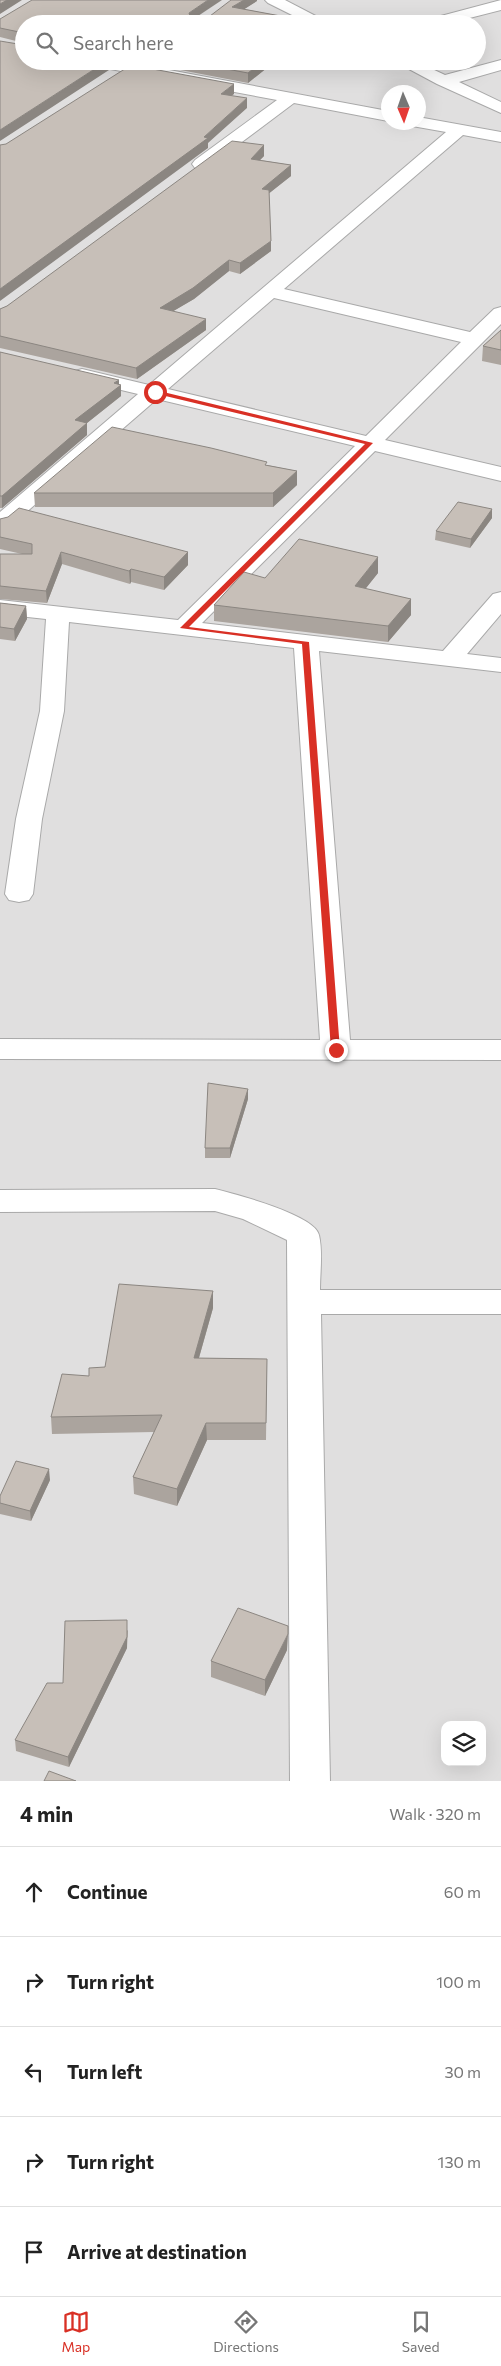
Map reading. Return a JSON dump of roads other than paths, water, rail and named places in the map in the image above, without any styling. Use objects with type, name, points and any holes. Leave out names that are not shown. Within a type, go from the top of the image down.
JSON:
[{"type":"street","points":[[280,1],[306,15]]},
{"type":"street","points":[[462,15],[501,5]]},
{"type":"street","points":[[486,69],[501,65]]},
{"type":"street","points":[[113,78],[125,70]]},
{"type":"street","points":[[162,70],[291,98],[381,115]]},
{"type":"street","points":[[420,70],[501,108]]},
{"type":"street","points":[[443,81],[483,70]]},
{"type":"street","points":[[189,173],[291,98]]},
{"type":"street","points":[[426,123],[501,137]]},
{"type":"street","points":[[0,523],[460,129]]},
{"type":"street","points":[[271,292],[474,339]]},
{"type":"street","points":[[184,628],[501,313]]},
{"type":"street","points":[[58,369],[501,474]]},
{"type":"street","points":[[450,659],[501,599]]},
{"type":"street","points":[[0,606],[501,666]]},
{"type":"street","points":[[20,894],[29,820],[52,711],[58,613]]},
{"type":"street","points":[[306,642],[336,1050]]},
{"type":"street","points":[[0,1049],[501,1050]]},
{"type":"street","points":[[0,1201],[215,1200],[253,1210],[303,1234],[310,1781]]},
{"type":"street","points":[[304,1302],[501,1302]]}]
